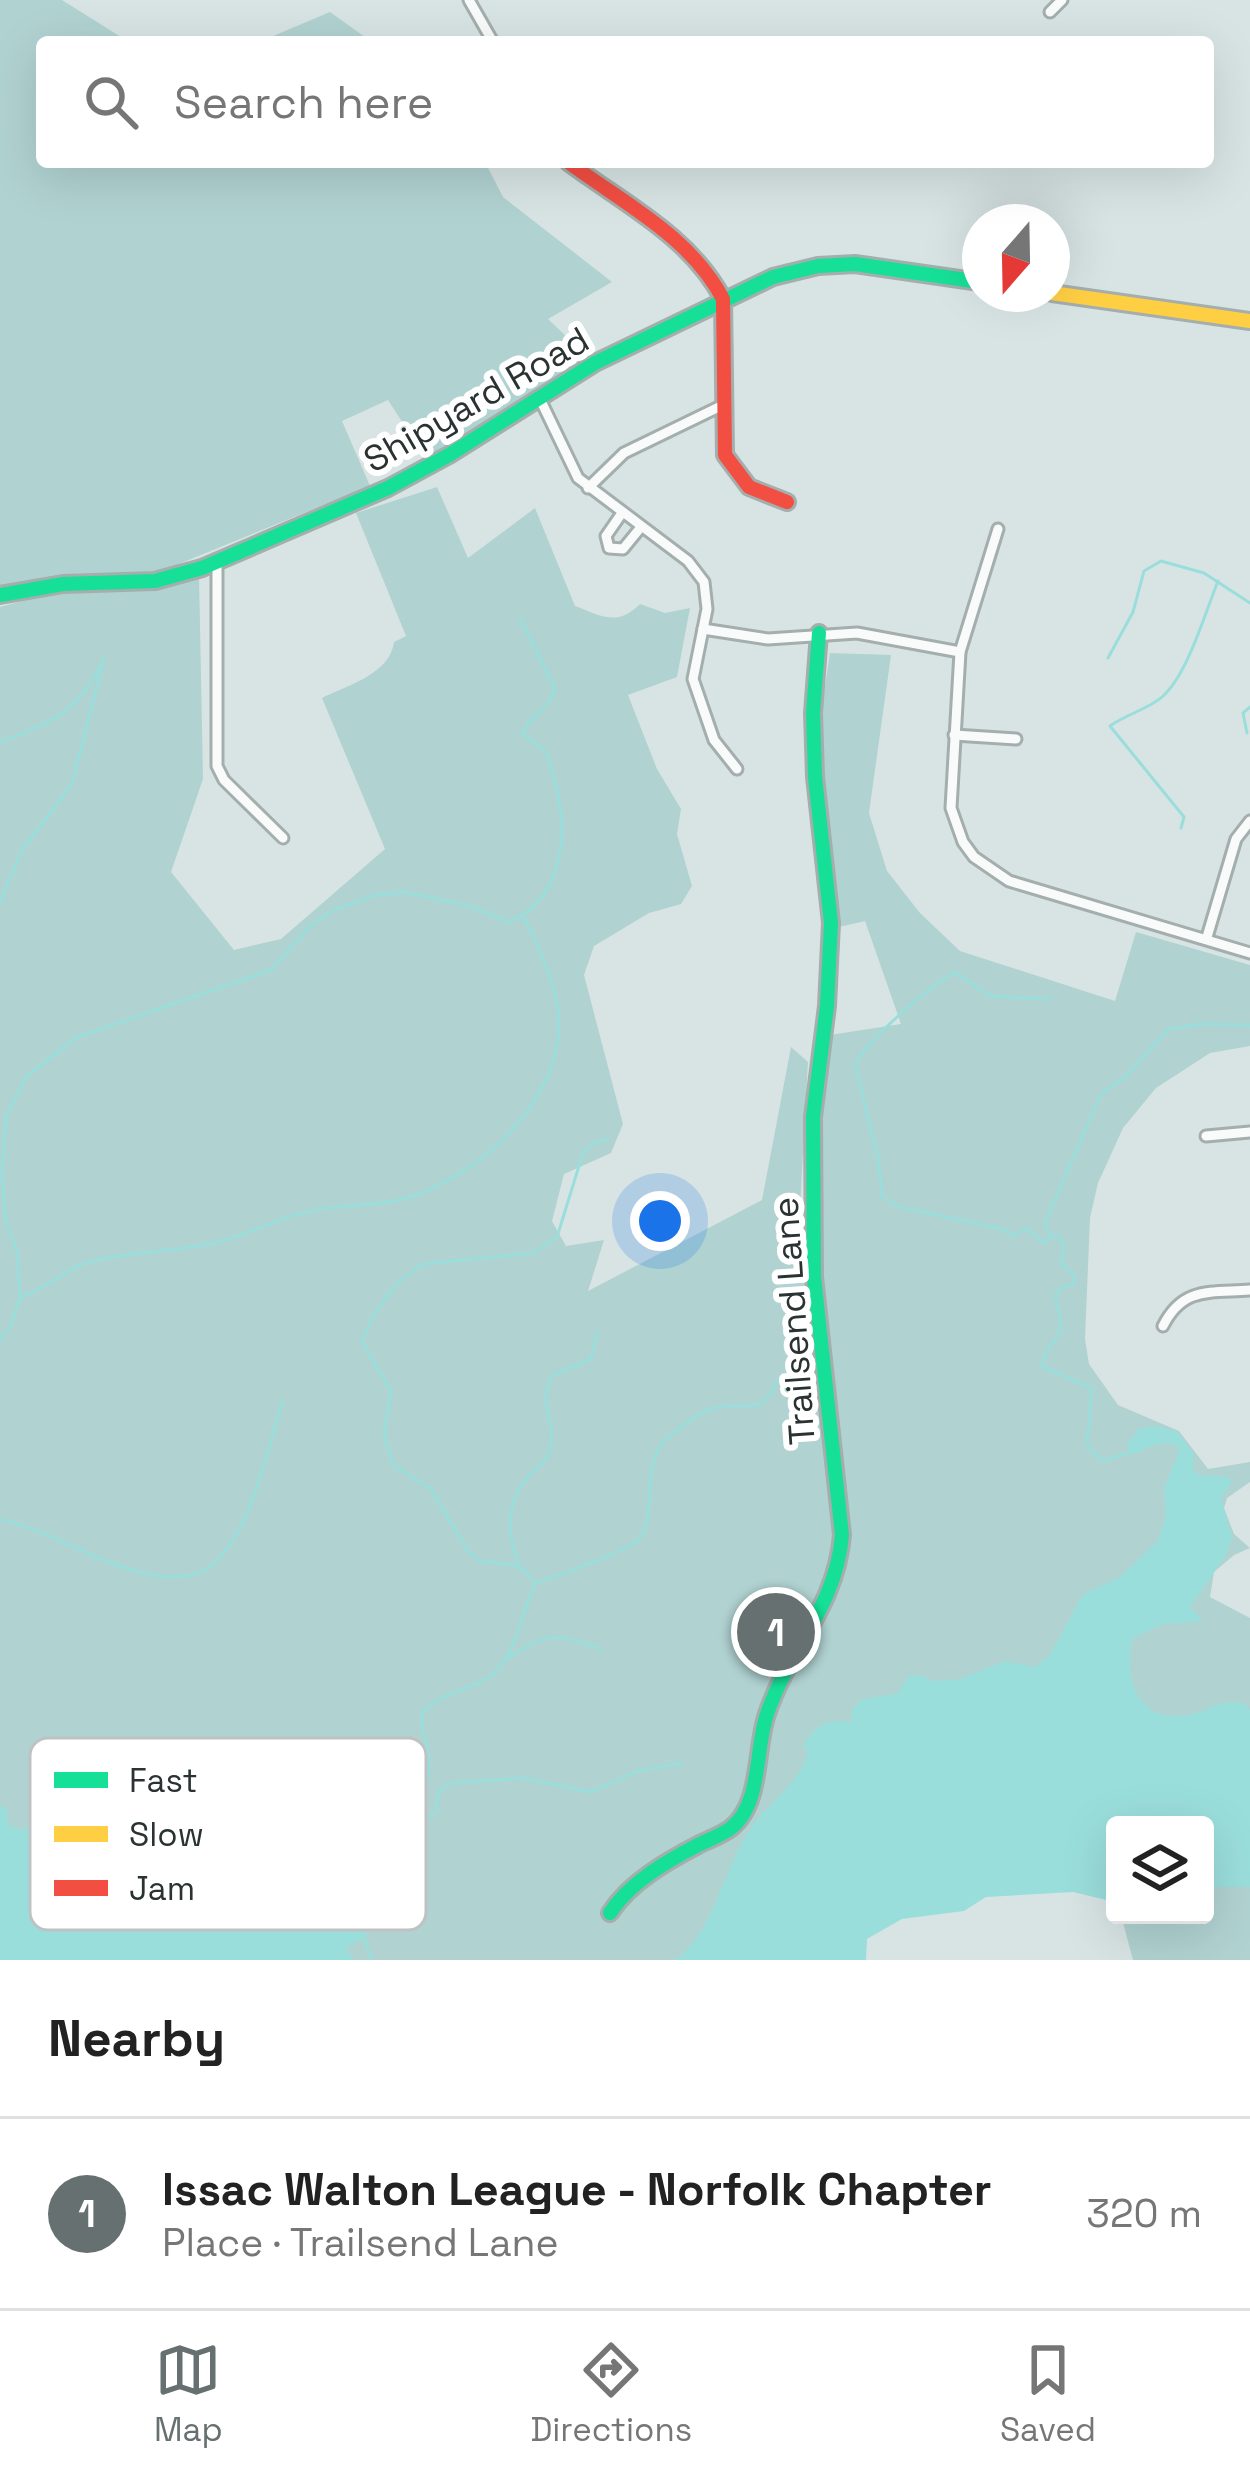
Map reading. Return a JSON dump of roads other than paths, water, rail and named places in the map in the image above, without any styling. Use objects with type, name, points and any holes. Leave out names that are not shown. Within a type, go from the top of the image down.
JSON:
[{"type":"street","points":[[469,0],[490,36]]},
{"type":"street","points":[[1050,12],[1062,0]]},
{"type":"street","points":[[576,168],[710,275],[723,299],[723,442],[731,470],[760,495],[787,502]]},
{"type":"street","name":"Shipyard Road","points":[[0,595],[42,586],[155,581],[217,561],[425,469],[595,363],[773,277],[836,264],[962,280]]},
{"type":"street","points":[[1070,296],[1250,321]]},
{"type":"street","points":[[539,397],[570,466],[588,488],[688,561],[704,582],[707,609],[693,679],[714,740],[736,770]]},
{"type":"street","points":[[588,488],[624,453],[723,405]]},
{"type":"street","points":[[622,513],[606,536],[609,548],[623,548],[641,526]]},
{"type":"street","points":[[998,529],[960,652],[951,793],[954,821],[963,842],[987,869],[1010,881],[1250,953]]},
{"type":"street","points":[[217,561],[218,771],[283,838]]},
{"type":"street","points":[[703,629],[768,639],[857,633],[960,652]]},
{"type":"street","name":"Trailsend Lane","points":[[610,1913],[667,1861],[740,1819],[756,1785],[764,1725],[774,1695],[822,1612],[840,1570],[842,1534],[814,1277],[813,1117],[831,923],[815,777],[813,712],[819,633]]},
{"type":"street","points":[[954,735],[1016,739]]},
{"type":"street","points":[[1207,937],[1237,839],[1250,821]]},
{"type":"street","points":[[1206,1136],[1250,1132]]},
{"type":"street","points":[[1163,1326],[1180,1300],[1250,1290]]},
{"type":"water","points":[[1156,1426],[1177,1431],[1193,1453],[1193,1470],[1199,1476],[1227,1476],[1232,1483],[1221,1497],[1232,1538],[1226,1555],[1190,1607],[1203,1621],[1163,1624],[1133,1638],[1130,1668],[1138,1695],[1157,1712],[1188,1715],[1227,1702],[1244,1703],[1250,1710],[1250,1887],[1214,1887],[1214,1816],[1106,1816],[1106,1900],[1073,1892],[986,1897],[964,1911],[902,1919],[867,1939],[866,1960],[676,1960],[700,1932],[751,1828],[798,1773],[808,1752],[803,1746],[817,1728],[829,1722],[852,1722],[852,1711],[860,1700],[898,1693],[908,1676],[960,1679],[1005,1661],[1034,1667],[1049,1656],[1083,1594],[1120,1577],[1158,1541],[1166,1515],[1164,1488],[1178,1446],[1161,1444],[1136,1454],[1128,1452],[1128,1443],[1139,1429]]},
{"type":"water","points":[[0,1805],[7,1809],[8,1825],[30,1828],[30,1930],[365,1930],[365,1938],[346,1947],[353,1960],[0,1960]]},
{"type":"waterway","points":[[1108,658],[1133,612],[1144,571],[1161,561],[1204,573],[1250,603]]},
{"type":"waterway","points":[[1181,828],[1184,817],[1110,726],[1157,701],[1171,687],[1188,659],[1218,581]]},
{"type":"waterway","points":[[0,1341],[20,1297],[17,1251],[6,1222],[2,1175],[6,1117],[26,1077],[75,1038],[271,970],[311,925],[336,909],[376,895],[405,892],[469,906],[509,922],[542,897],[558,861],[559,799],[547,755],[522,734],[555,689],[520,618]]},
{"type":"waterway","points":[[0,903],[22,850],[72,784],[104,658]]},
{"type":"waterway","points":[[0,742],[60,715],[82,695],[101,665]]},
{"type":"waterway","points":[[1247,733],[1243,713],[1250,707]]},
{"type":"waterway","points":[[20,1297],[93,1261],[212,1243],[319,1209],[407,1198],[465,1170],[493,1149],[537,1097],[558,1036],[557,1003],[524,917]]},
{"type":"waterway","points":[[1051,999],[990,996],[955,972],[901,1014],[855,1064],[879,1163],[882,1197],[900,1207],[1003,1229],[1013,1236],[1026,1228],[1044,1243],[1051,1236],[1060,1237],[1064,1245],[1061,1263],[1074,1275],[1074,1284],[1060,1288],[1055,1297],[1059,1333],[1042,1367],[1092,1388],[1087,1444],[1101,1461],[1128,1453]]},
{"type":"waterway","points":[[1050,1235],[1045,1223],[1101,1094],[1124,1078],[1169,1029],[1250,1025]]},
{"type":"waterway","points":[[534,1582],[517,1566],[479,1561],[468,1551],[431,1489],[393,1465],[384,1435],[391,1391],[362,1342],[386,1297],[424,1264],[533,1253],[557,1237],[583,1153],[607,1139]]},
{"type":"waterway","points":[[520,1567],[511,1533],[512,1510],[520,1488],[550,1450],[546,1398],[551,1376],[591,1359],[597,1332]]},
{"type":"waterway","points":[[425,1738],[422,1712],[498,1670],[512,1648],[535,1584],[638,1540],[648,1517],[651,1473],[660,1446],[693,1418],[712,1409],[760,1404],[778,1379]]},
{"type":"waterway","points":[[0,1519],[130,1570],[193,1575],[211,1565],[241,1526],[283,1400]]},
{"type":"waterway","points":[[508,1658],[552,1637],[600,1649]]},
{"type":"waterway","points":[[426,1744],[426,1783]]},
{"type":"waterway","points":[[426,1818],[438,1811],[440,1790],[452,1783],[524,1778],[590,1792],[641,1770],[682,1763]]},
{"type":"waterway","points":[[364,1936],[371,1960]]},
{"type":"place","name":"Issac Walton League - Norfolk Chapter","points":[[776,1632]]}]
